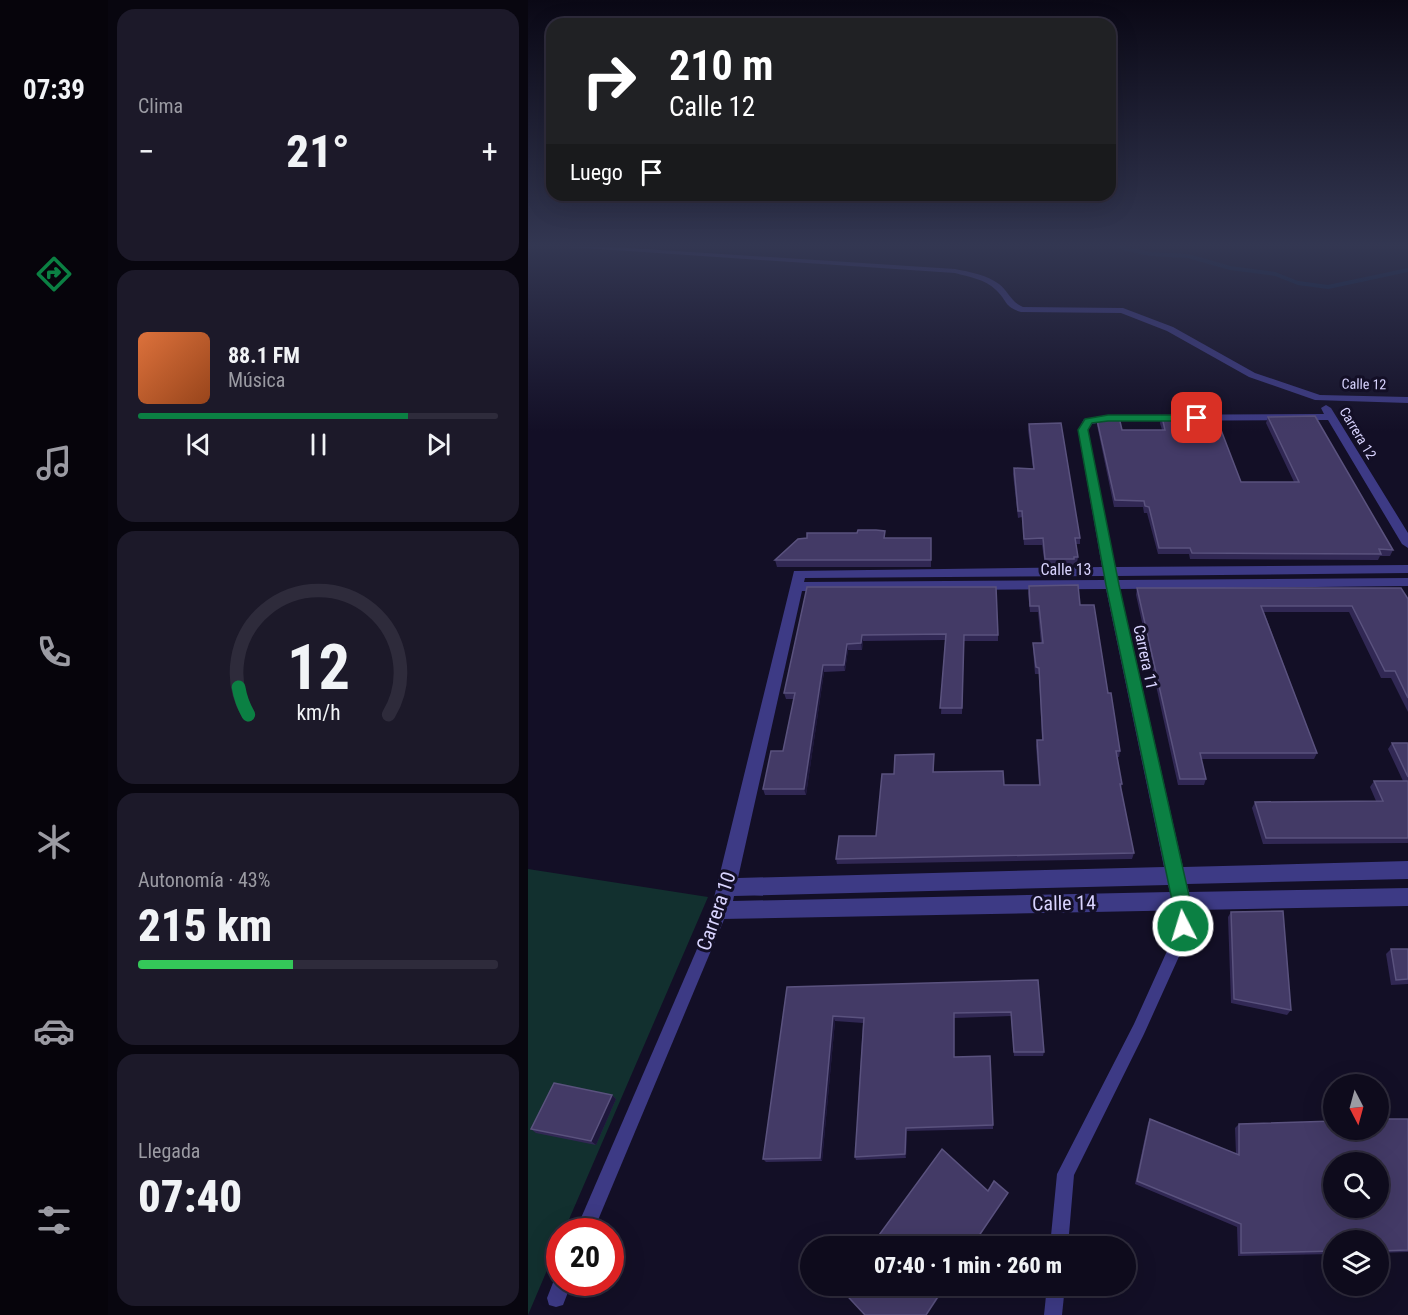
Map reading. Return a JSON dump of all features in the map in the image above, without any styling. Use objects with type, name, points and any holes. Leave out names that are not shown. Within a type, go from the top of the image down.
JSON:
[{"type":"street","name":"Carrera 12","points":[[1019,308],[1123,311],[1170,329],[1252,375],[1319,398],[1408,544]]},
{"type":"street","name":"Calle 12","points":[[1319,398],[1408,400]]},
{"type":"street","name":"Carrera 11","points":[[1181,900],[1111,578],[1083,430],[1089,421],[1108,418],[1331,417]]},
{"type":"street","name":"Calle 13","points":[[1111,578],[1408,569]]},
{"type":"street","name":"Calle 13","points":[[798,580],[1111,578],[1408,582]]},
{"type":"street","name":"Carrera 10","points":[[721,910],[798,580]]},
{"type":"street","name":"Calle 14","points":[[727,887],[1408,870]]},
{"type":"street","name":"Calle 14","points":[[721,910],[1408,897]]},
{"type":"lane","points":[[1060,1236],[1066,1174],[1179,941],[1183,926],[1181,900]]},
{"type":"lane","name":"Carrera 10","points":[[590,1218],[721,910]]},
{"type":"lane","points":[[1053,1315],[1055,1296]]},
{"type":"green space","points":[[528,869],[708,897],[570,1218],[546,1218],[546,1273],[528,1315]]},
{"type":"building","points":[[1315,416],[1393,550],[1379,549],[1381,554],[1192,553],[1190,548],[1159,548],[1149,507],[1145,506],[1144,501],[1115,500],[1097,420],[1119,417],[1122,430],[1165,430],[1162,417],[1216,417],[1241,482],[1299,482],[1268,417]]},
{"type":"building","points":[[1061,423],[1080,538],[1075,538],[1078,557],[1045,559],[1043,538],[1024,539],[1022,511],[1018,511],[1014,468],[1034,469],[1029,424]]},
{"type":"building","points":[[858,530],[885,531],[884,538],[931,538],[931,560],[775,560],[798,539],[807,538],[807,533],[857,533]]},
{"type":"building","points":[[1078,585],[1080,605],[1094,605],[1120,751],[1116,751],[1122,784],[1120,784],[1134,853],[836,859],[839,836],[876,836],[882,774],[894,774],[895,755],[934,754],[933,772],[1003,771],[1004,785],[1040,785],[1037,740],[1043,740],[1039,668],[1036,667],[1033,643],[1043,643],[1039,606],[1030,606],[1029,586]]},
{"type":"building","points":[[807,587],[996,587],[998,635],[964,635],[962,708],[940,708],[946,634],[862,635],[861,643],[847,644],[844,665],[823,665],[804,789],[763,789],[771,751],[783,751],[795,693],[784,693]]},
{"type":"building","points":[[1137,588],[1401,588],[1408,599],[1408,698],[1395,671],[1385,671],[1352,606],[1261,606],[1317,753],[1200,753],[1206,779],[1180,779]]},
{"type":"building","points":[[1392,743],[1408,743],[1408,777]]},
{"type":"building","points":[[1374,781],[1408,781],[1408,838],[1266,838],[1255,802],[1383,801]]},
{"type":"building","points":[[1283,911],[1291,1010],[1234,999],[1231,912]]},
{"type":"building","points":[[1391,949],[1408,949],[1408,979],[1396,980]]},
{"type":"building","points":[[1038,980],[1044,1052],[1014,1052],[1011,1012],[954,1013],[954,1057],[990,1056],[993,1125],[906,1128],[905,1154],[855,1157],[864,1018],[833,1016],[820,1158],[763,1159],[787,987]]},
{"type":"building","points":[[554,1083],[612,1095],[591,1141],[531,1129]]},
{"type":"building","points":[[1150,1119],[1239,1155],[1239,1124],[1323,1121],[1323,1140],[1389,1140],[1389,1119],[1408,1119],[1408,1250],[1389,1251],[1389,1230],[1323,1230],[1323,1251],[1241,1253],[1241,1224],[1137,1181]]},
{"type":"building","points":[[942,1149],[988,1191],[994,1181],[1008,1193],[979,1236],[878,1236]]},
{"type":"building","points":[[847,1296],[938,1296],[926,1315],[865,1315]]},
{"type":"route","points":[[1183,926],[1181,900],[1112,585],[1083,430],[1089,421],[1108,418],[1197,418]]}]
